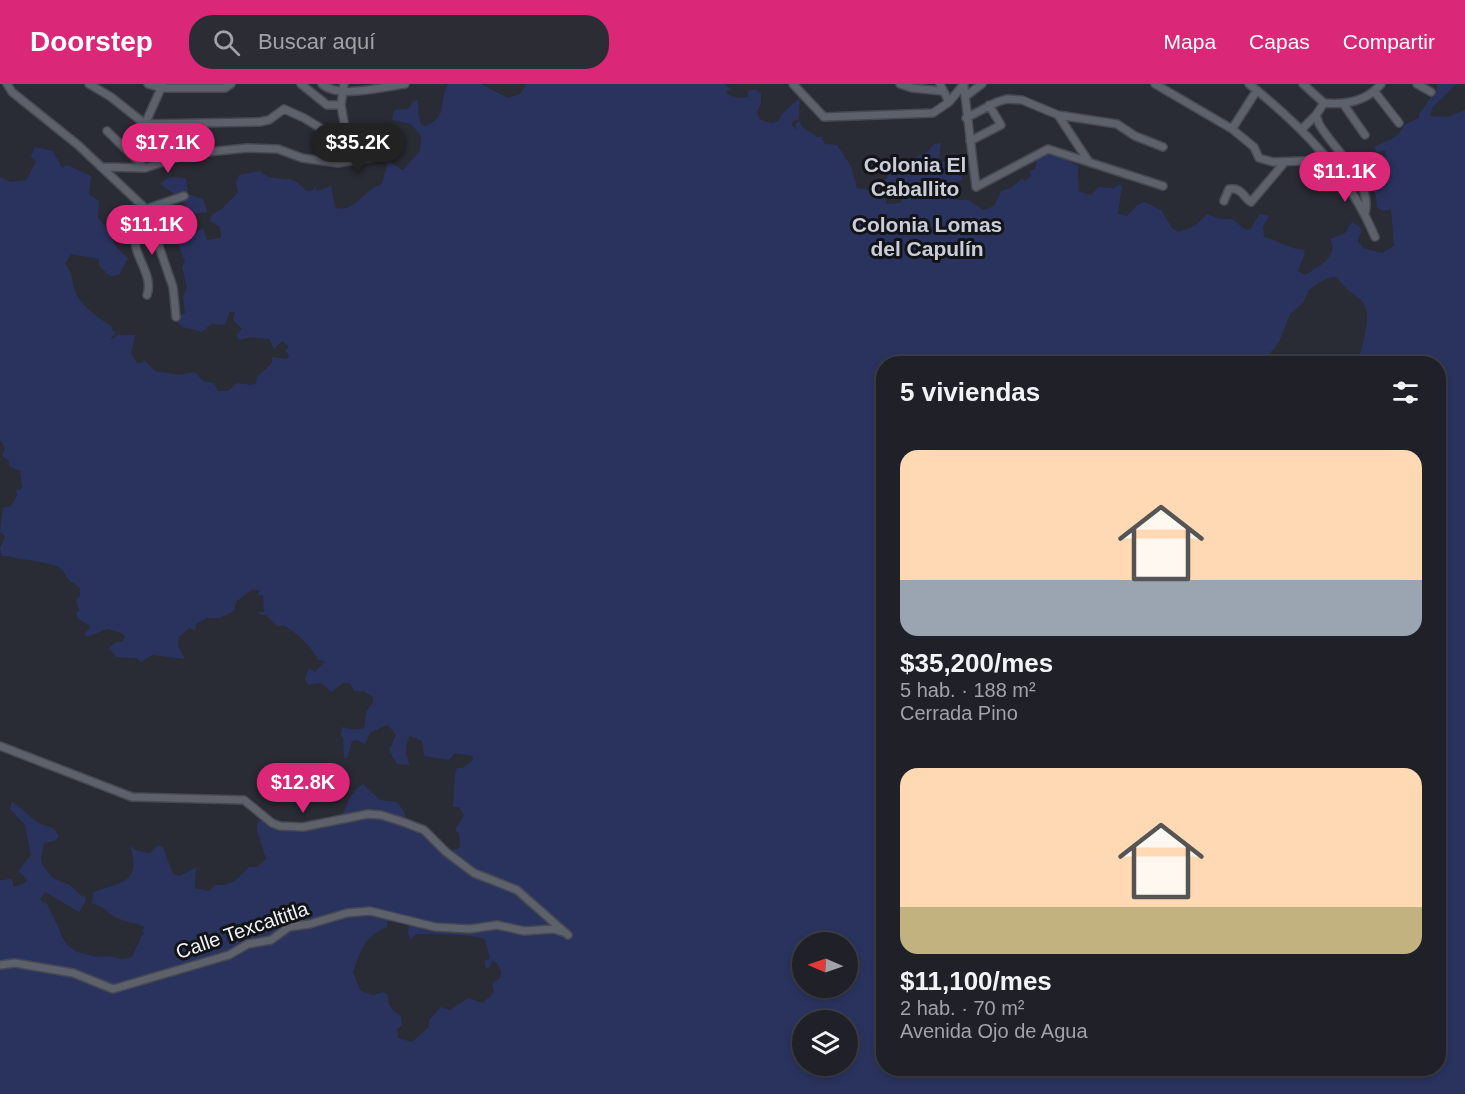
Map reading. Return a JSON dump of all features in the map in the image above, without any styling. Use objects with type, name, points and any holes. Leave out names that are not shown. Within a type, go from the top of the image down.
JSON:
[{"type":"street","points":[[7,84],[12,92],[101,167],[146,209],[173,287],[176,317]]},
{"type":"street","points":[[89,84],[99,88],[145,124],[259,122],[270,120],[280,109],[284,109],[304,118],[334,139],[342,141],[380,130]]},
{"type":"street","points":[[148,84],[225,88],[231,84]]},
{"type":"street","points":[[301,84],[327,105],[341,105]]},
{"type":"street","points":[[322,84],[329,91],[342,92],[405,84]]},
{"type":"street","points":[[344,84],[341,105],[347,139]]},
{"type":"street","points":[[900,84],[912,88],[941,87],[949,102]]},
{"type":"street","points":[[966,96],[982,84]]},
{"type":"street","points":[[1249,84],[1302,129],[1330,160],[1365,213],[1375,237]]},
{"type":"street","points":[[1303,84],[1324,104],[1344,105],[1374,91],[1381,84]]},
{"type":"street","points":[[1417,84],[1431,92]]},
{"type":"street","points":[[964,85],[966,118],[976,187],[1048,149],[1060,150],[1090,163],[1163,186]]},
{"type":"street","points":[[797,86],[824,117],[933,113],[949,102],[964,85]]},
{"type":"street","points":[[145,124],[162,86]]},
{"type":"street","points":[[1158,86],[1232,129],[1254,147],[1259,158],[1286,162],[1330,160]]},
{"type":"street","points":[[1232,129],[1257,90]]},
{"type":"street","points":[[1374,91],[1399,123]]},
{"type":"street","points":[[966,118],[989,105],[1007,99],[1022,100],[1058,115],[1117,124],[1135,136],[1163,147]]},
{"type":"street","points":[[1302,129],[1316,116],[1324,104]]},
{"type":"street","points":[[970,141],[1001,125],[989,105]]},
{"type":"street","points":[[1344,105],[1365,135]]},
{"type":"street","points":[[1058,115],[1090,163]]},
{"type":"street","points":[[1316,116],[1324,134],[1360,182],[1368,201],[1365,213]]},
{"type":"street","points":[[107,131],[145,168]]},
{"type":"street","points":[[101,167],[145,168],[188,154],[247,148],[278,149],[302,158],[339,163],[374,157]]},
{"type":"street","points":[[1224,201],[1229,189],[1234,188],[1245,194],[1251,202],[1286,162]]},
{"type":"street","points":[[147,295],[150,285],[136,248],[135,234],[146,209],[184,196]]},
{"type":"street","name":"Calle Texcaltitla","points":[[0,746],[132,797],[244,800],[272,823],[280,826],[303,827],[368,814],[381,815],[403,822],[424,830],[446,852],[474,873],[517,890],[568,935],[554,928],[524,931],[497,925],[470,929],[435,927],[370,911],[347,913],[310,924],[289,927],[265,943],[248,944],[229,955],[113,989],[74,973],[15,963],[0,965]]},
{"type":"shaded area","points":[[448,84],[481,84],[508,98],[520,94],[526,84],[725,84],[732,91],[727,90],[726,94],[738,98],[748,97],[748,91],[755,89],[761,93],[761,104],[757,111],[759,119],[771,123],[778,121],[800,97],[799,119],[793,121],[792,126],[796,130],[796,123],[800,121],[801,126],[817,137],[822,137],[825,144],[837,145],[851,166],[857,188],[879,192],[887,201],[886,204],[901,203],[904,192],[900,186],[888,196],[882,189],[890,169],[929,151],[934,144],[941,143],[939,159],[947,162],[947,166],[962,177],[962,180],[953,184],[957,200],[969,200],[983,210],[994,206],[1001,191],[1011,188],[1022,178],[1025,181],[1031,176],[1030,171],[1035,169],[1038,156],[1045,151],[1079,166],[1078,191],[1091,195],[1099,187],[1114,188],[1119,184],[1122,186],[1118,214],[1127,216],[1137,205],[1145,202],[1161,210],[1172,228],[1178,232],[1195,226],[1207,214],[1220,219],[1232,219],[1246,230],[1251,229],[1259,214],[1267,215],[1269,217],[1263,226],[1264,237],[1303,250],[1305,253],[1298,271],[1305,275],[1330,256],[1332,245],[1330,239],[1345,233],[1352,222],[1362,229],[1358,241],[1363,248],[1382,253],[1394,246],[1391,209],[1384,211],[1377,208],[1376,196],[1370,182],[1377,167],[1386,157],[1385,150],[1377,152],[1374,147],[1392,139],[1404,125],[1419,118],[1419,114],[1437,89],[1437,84],[1456,84],[1433,107],[1430,116],[1447,117],[1465,110],[1465,1094],[0,1094],[0,880],[12,879],[14,887],[25,883],[27,879],[18,871],[31,855],[25,825],[10,809],[12,801],[38,823],[53,828],[59,836],[55,841],[44,843],[41,859],[43,866],[53,878],[70,885],[83,897],[85,895],[86,901],[79,912],[45,892],[40,900],[47,904],[66,944],[77,952],[97,957],[109,956],[122,959],[132,957],[142,935],[145,934],[142,931],[144,927],[117,918],[102,907],[92,904],[93,893],[119,883],[130,875],[133,869],[133,859],[130,846],[138,851],[150,853],[158,845],[163,847],[173,874],[180,876],[196,867],[195,888],[209,891],[216,885],[235,881],[248,867],[257,867],[266,859],[257,830],[258,821],[278,821],[283,825],[290,825],[326,821],[341,815],[351,796],[363,784],[380,800],[397,802],[405,813],[406,823],[429,833],[449,851],[460,848],[459,834],[455,830],[464,815],[459,807],[453,807],[455,773],[457,768],[462,768],[473,760],[472,756],[455,753],[449,760],[424,756],[422,741],[410,736],[406,750],[410,765],[397,764],[389,750],[396,735],[388,725],[371,732],[365,744],[357,740],[352,741],[348,757],[344,759],[342,727],[355,730],[364,728],[366,712],[373,702],[373,697],[363,691],[354,691],[350,683],[343,683],[331,692],[321,683],[308,685],[305,679],[309,668],[315,672],[325,661],[318,660],[308,645],[293,631],[283,625],[278,627],[266,615],[258,612],[264,612],[263,595],[257,595],[260,591],[252,589],[236,602],[234,611],[220,618],[207,618],[196,624],[195,630],[189,628],[179,637],[178,646],[185,659],[152,655],[141,662],[137,658],[116,657],[109,648],[116,642],[122,642],[125,637],[122,633],[107,629],[87,637],[84,634],[90,628],[78,619],[76,612],[79,611],[76,599],[80,596],[80,588],[69,580],[63,571],[54,565],[2,556],[0,549],[5,536],[0,532],[3,508],[11,506],[17,495],[16,488],[19,490],[22,488],[20,471],[10,467],[8,460],[2,456],[5,448],[0,440],[0,177],[11,182],[26,180],[36,162],[31,157],[34,147],[53,151],[62,168],[67,165],[91,176],[89,194],[99,201],[98,218],[118,248],[128,258],[119,275],[110,276],[99,266],[99,259],[71,254],[65,264],[70,271],[80,300],[116,332],[110,340],[118,335],[135,335],[131,354],[137,363],[142,363],[144,360],[155,371],[180,375],[195,372],[203,381],[214,383],[218,391],[228,391],[237,383],[251,385],[256,383],[257,377],[272,363],[272,357],[287,359],[289,356],[285,350],[289,347],[282,341],[274,349],[269,339],[250,337],[239,340],[236,335],[242,329],[233,320],[235,312],[230,312],[225,325],[211,324],[202,332],[179,324],[179,316],[185,313],[183,297],[187,287],[182,267],[185,261],[179,242],[178,211],[186,207],[186,204],[161,184],[163,181],[176,177],[186,179],[188,194],[203,199],[208,212],[192,214],[186,228],[196,232],[203,228],[207,240],[221,238],[220,227],[210,221],[212,214],[222,209],[238,192],[236,182],[239,175],[260,171],[273,178],[295,181],[307,191],[314,190],[314,186],[317,191],[331,186],[335,207],[342,209],[353,205],[369,191],[382,184],[388,161],[403,170],[420,151],[421,136],[411,124],[392,120],[394,110],[408,109],[413,101],[418,100],[421,124],[425,126],[438,118]],"holes":[[[398,918],[409,923],[410,940],[416,934],[459,935],[485,939],[490,959],[484,961],[486,969],[490,967],[492,961],[497,963],[501,972],[500,978],[492,983],[494,992],[483,1003],[468,998],[450,1010],[441,1007],[429,1020],[429,1027],[412,1042],[398,1038],[397,1029],[402,1025],[401,1016],[391,1007],[388,995],[384,992],[373,995],[361,991],[353,973],[364,945],[373,935],[387,927],[387,921]]]},
{"type":"district","name":"Colonia El Caballito","points":[[915,177]]},
{"type":"district","name":"Colonia Lomas del Capulín","points":[[927,237]]}]
